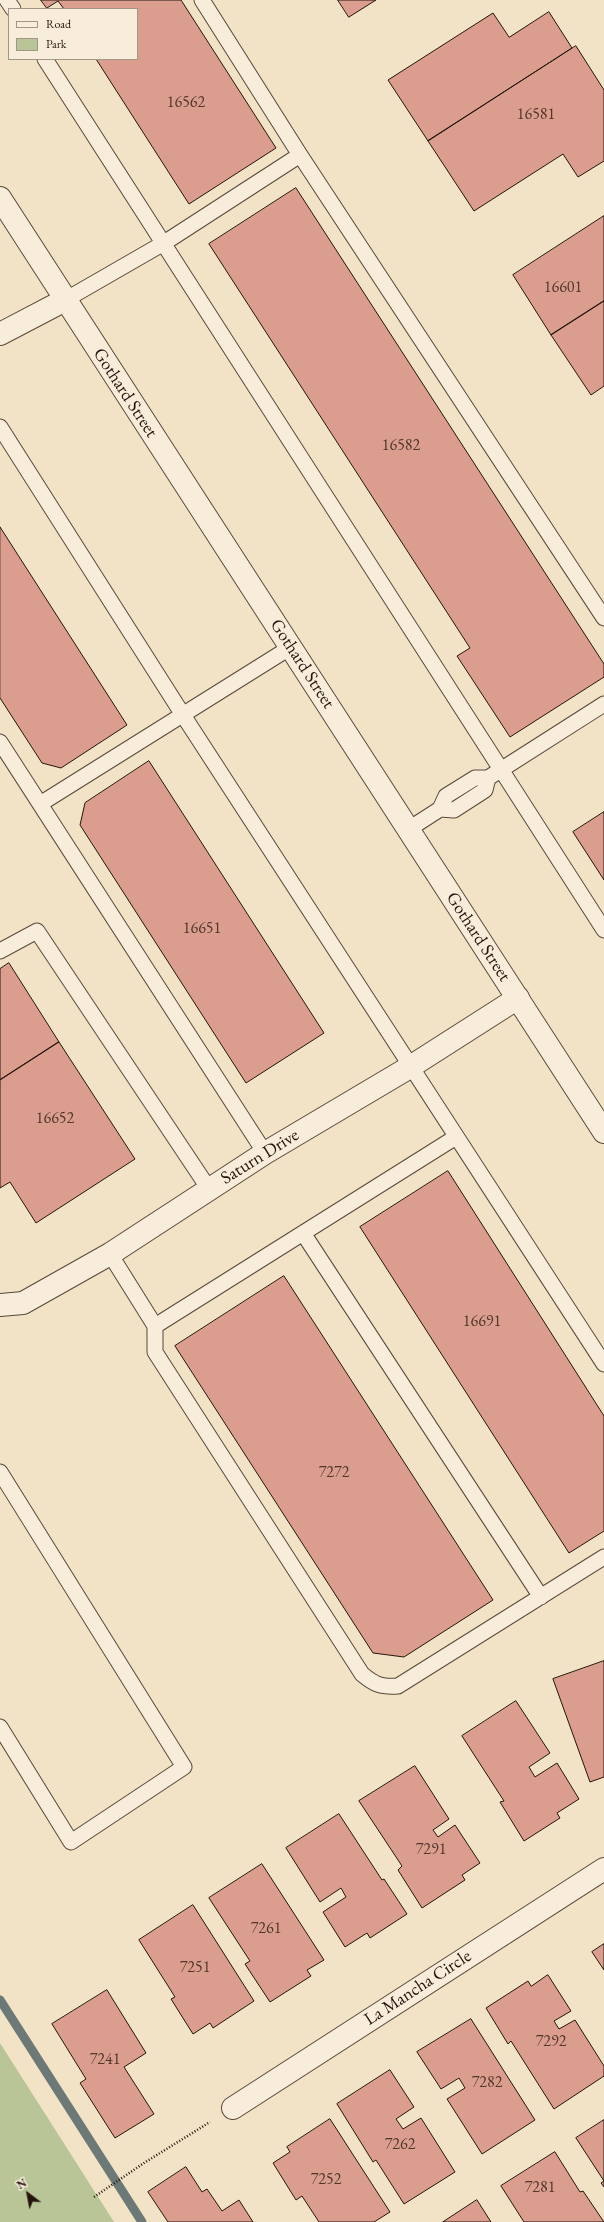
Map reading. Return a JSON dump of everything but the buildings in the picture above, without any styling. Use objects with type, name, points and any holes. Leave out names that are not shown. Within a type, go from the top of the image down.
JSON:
[{"type":"street","name":"Gothard Street","points":[[0,198],[604,1132]]},
{"type":"street","points":[[0,334],[65,300]]},
{"type":"street","name":"Saturn Drive","points":[[0,1306],[24,1303],[110,1254],[265,1153],[410,1067],[518,998]]},
{"type":"street","name":"La Mancha Circle","points":[[233,2108],[604,1869]]},
{"type":"lane","points":[[202,0],[300,155],[604,618]]},
{"type":"lane","points":[[46,60],[164,243],[495,774],[604,930]]},
{"type":"lane","points":[[65,300],[164,243],[300,155]]},
{"type":"lane","points":[[0,427],[183,715],[604,1364]]},
{"type":"lane","points":[[40,804],[291,647]]},
{"type":"lane","points":[[409,829],[440,809],[454,810],[485,790],[495,774],[604,704]]},
{"type":"lane","points":[[0,742],[265,1153]]},
{"type":"lane","points":[[0,951],[37,931],[209,1189]]},
{"type":"lane","points":[[155,1326],[456,1137]]},
{"type":"lane","points":[[304,1233],[541,1597]]},
{"type":"lane","points":[[110,1254],[155,1326],[155,1352],[362,1674],[374,1684],[383,1687],[398,1686],[604,1557]]},
{"type":"lane","points":[[0,1472],[184,1767],[71,1842],[0,1727]]},
{"type":"path","points":[[94,2197],[144,2163],[233,2108]]},
{"type":"green space","points":[[0,2043],[114,2222],[0,2222]]},
{"type":"waterway","points":[[0,2000],[142,2222]]}]
